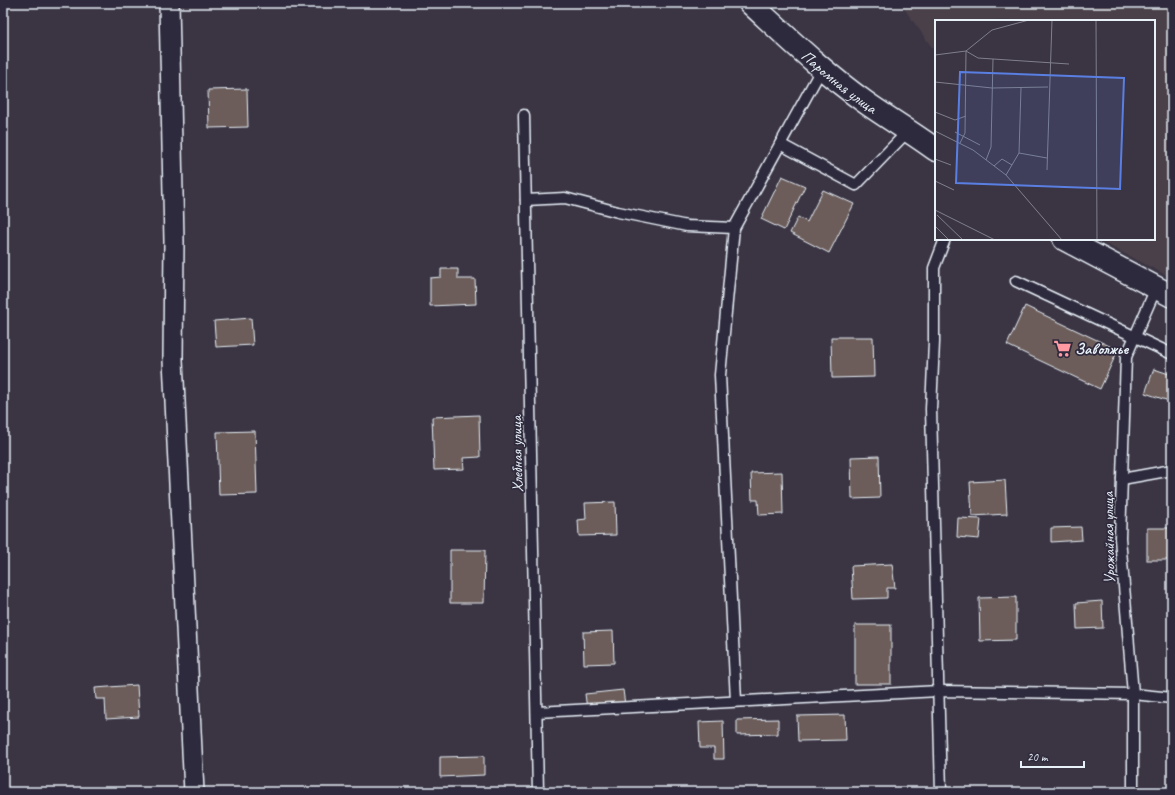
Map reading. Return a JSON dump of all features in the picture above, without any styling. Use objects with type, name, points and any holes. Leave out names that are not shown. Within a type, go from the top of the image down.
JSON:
[{"type":"street","points":[[169,3],[174,241],[173,360],[194,792]]},
{"type":"street","name":"Паромная улица","points":[[750,3],[822,68],[865,102],[909,130],[935,149]]},
{"type":"street","points":[[1066,240],[1164,292]]},
{"type":"lane","points":[[736,701],[720,375],[734,228],[822,68]]},
{"type":"lane","name":"Хлебная улица","points":[[524,115],[538,792]]},
{"type":"lane","points":[[780,144],[856,185],[909,130]]},
{"type":"lane","points":[[526,200],[565,198],[618,212],[687,226],[734,228]]},
{"type":"lane","points":[[941,792],[931,409],[934,342],[934,268],[945,240]]},
{"type":"lane","points":[[1016,281],[1172,354]]},
{"type":"lane","name":"Урожайная улица","points":[[1133,792],[1132,694],[1120,538],[1126,357],[1135,336],[1164,292]]},
{"type":"lane","points":[[1122,479],[1172,470]]},
{"type":"lane","points":[[537,712],[939,691],[1132,694],[1172,698]]},
{"type":"shaded area","points":[[900,3],[1172,3],[1172,278],[1098,240],[1155,240],[1155,20],[935,20],[935,52]]},
{"type":"building","points":[[247,89],[248,127],[209,128],[208,90]]},
{"type":"building","points":[[782,176],[805,186],[784,230],[761,219]]},
{"type":"building","points":[[823,190],[854,204],[829,253],[790,233],[798,217],[807,222]]},
{"type":"building","points":[[441,269],[458,269],[458,279],[475,279],[476,304],[430,306],[430,278],[441,277]]},
{"type":"building","name":"Заволжье","points":[[1025,306],[1118,350],[1100,389],[1007,345]]},
{"type":"building","points":[[251,318],[253,345],[216,347],[214,321]]},
{"type":"building","points":[[831,337],[873,337],[874,377],[832,378]]},
{"type":"building","points":[[1154,369],[1172,375],[1172,402],[1145,393]]},
{"type":"building","points":[[479,415],[480,457],[463,458],[464,469],[434,470],[432,417]]},
{"type":"building","points":[[255,431],[257,494],[219,495],[217,432]]},
{"type":"building","points":[[879,456],[880,498],[852,499],[851,457]]},
{"type":"building","points":[[782,472],[783,514],[759,515],[758,500],[752,500],[751,473]]},
{"type":"building","points":[[1005,480],[1007,514],[972,516],[970,482]]},
{"type":"building","points":[[615,502],[616,535],[579,536],[578,520],[586,519],[585,503]]},
{"type":"building","points":[[958,518],[981,519],[979,539],[957,537]]},
{"type":"building","points":[[1081,527],[1082,540],[1051,542],[1051,528]]},
{"type":"building","points":[[1147,528],[1172,528],[1172,560],[1147,560]]},
{"type":"building","points":[[450,550],[485,550],[484,603],[450,603]]},
{"type":"building","points":[[892,564],[895,588],[887,588],[887,598],[853,599],[851,566]]},
{"type":"building","points":[[1016,597],[1016,640],[980,641],[979,598]]},
{"type":"building","points":[[1102,601],[1103,628],[1077,629],[1076,603]]},
{"type":"building","points":[[855,625],[891,625],[891,684],[855,684]]},
{"type":"building","points":[[613,631],[614,663],[584,664],[583,632]]},
{"type":"building","points":[[137,685],[139,717],[106,719],[105,699],[96,699],[95,688]]},
{"type":"building","points":[[623,690],[625,705],[587,709],[585,694]]},
{"type":"building","points":[[845,715],[846,740],[798,741],[797,716]]},
{"type":"building","points":[[778,719],[778,734],[737,735],[737,720]]},
{"type":"building","points":[[723,721],[724,759],[714,759],[714,748],[700,748],[699,722]]},
{"type":"building","points":[[484,756],[484,775],[440,777],[440,757]]},
{"type":"place","name":"Заволжье","points":[[1062,348]]}]
